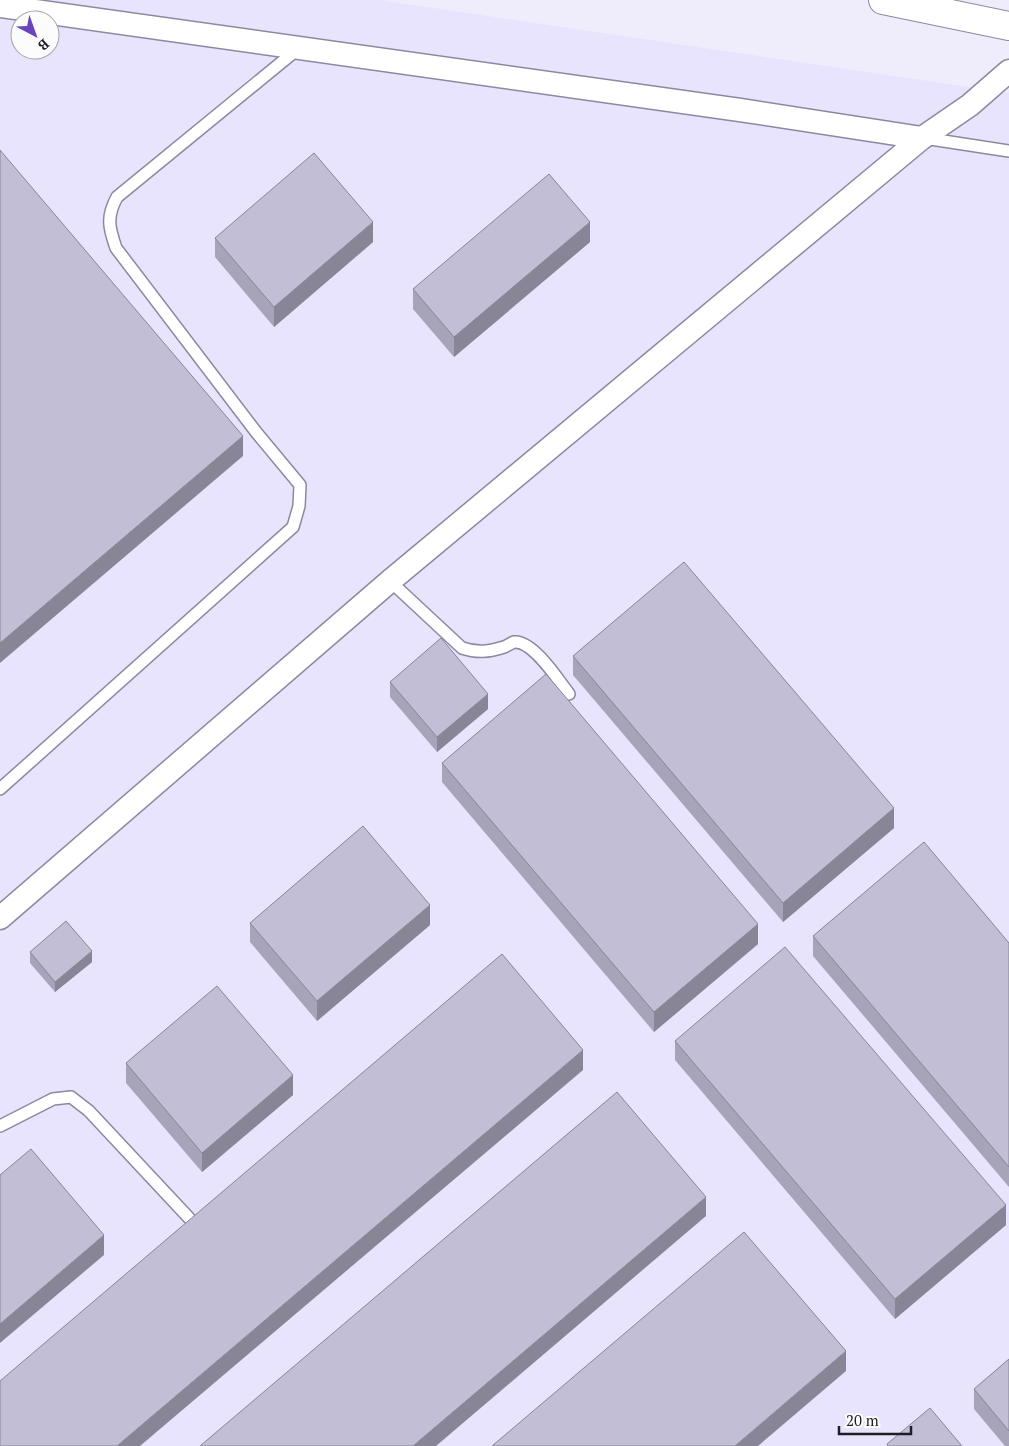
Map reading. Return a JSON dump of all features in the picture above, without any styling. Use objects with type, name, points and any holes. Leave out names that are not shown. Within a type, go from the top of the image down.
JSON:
[{"type":"main road","points":[[883,0],[1009,26]]},
{"type":"street","points":[[0,6],[740,110],[922,138]]},
{"type":"street","points":[[0,918],[390,581],[922,138],[970,105],[1009,71]]},
{"type":"lane","points":[[0,789],[293,527],[299,506],[300,485],[256,432],[116,248],[110,232],[109,221],[111,208],[117,198],[299,48]]},
{"type":"lane","points":[[922,138],[1009,151]]},
{"type":"lane","points":[[390,581],[462,648],[473,652],[484,652],[502,648],[514,642],[524,643],[538,655],[569,694]]},
{"type":"lane","points":[[0,1126],[53,1099],[71,1097],[89,1111],[188,1218]]},
{"type":"shaded area","points":[[0,0],[379,0],[1009,93],[1009,1446],[0,1446]]},
{"type":"building","points":[[0,150],[243,436],[0,643]]},
{"type":"building","points":[[314,153],[373,222],[274,307],[215,238]]},
{"type":"building","points":[[549,174],[590,222],[454,337],[413,289]]},
{"type":"building","points":[[684,562],[894,808],[783,903],[573,656]]},
{"type":"building","points":[[441,638],[488,694],[437,737],[390,682]]},
{"type":"building","points":[[546,674],[758,924],[654,1012],[442,763]]},
{"type":"building","points":[[363,826],[430,905],[317,1001],[250,923]]},
{"type":"building","points":[[924,842],[1009,943],[1009,1167],[813,936]]},
{"type":"building","points":[[66,921],[92,951],[55,982],[30,952]]},
{"type":"building","points":[[785,947],[1006,1205],[895,1299],[675,1041]]},
{"type":"building","points":[[502,954],[583,1050],[117,1446],[0,1446],[0,1381]]},
{"type":"building","points":[[217,986],[293,1075],[202,1153],[126,1063]]},
{"type":"building","points":[[617,1092],[706,1197],[413,1446],[200,1446]]},
{"type":"building","points":[[31,1149],[104,1235],[0,1324],[0,1175]]},
{"type":"building","points":[[744,1232],[846,1351],[735,1446],[492,1446]]},
{"type":"building","points":[[1009,1359],[1009,1431],[974,1389]]},
{"type":"building","points":[[930,1408],[962,1446],[888,1446],[887,1444]]}]
